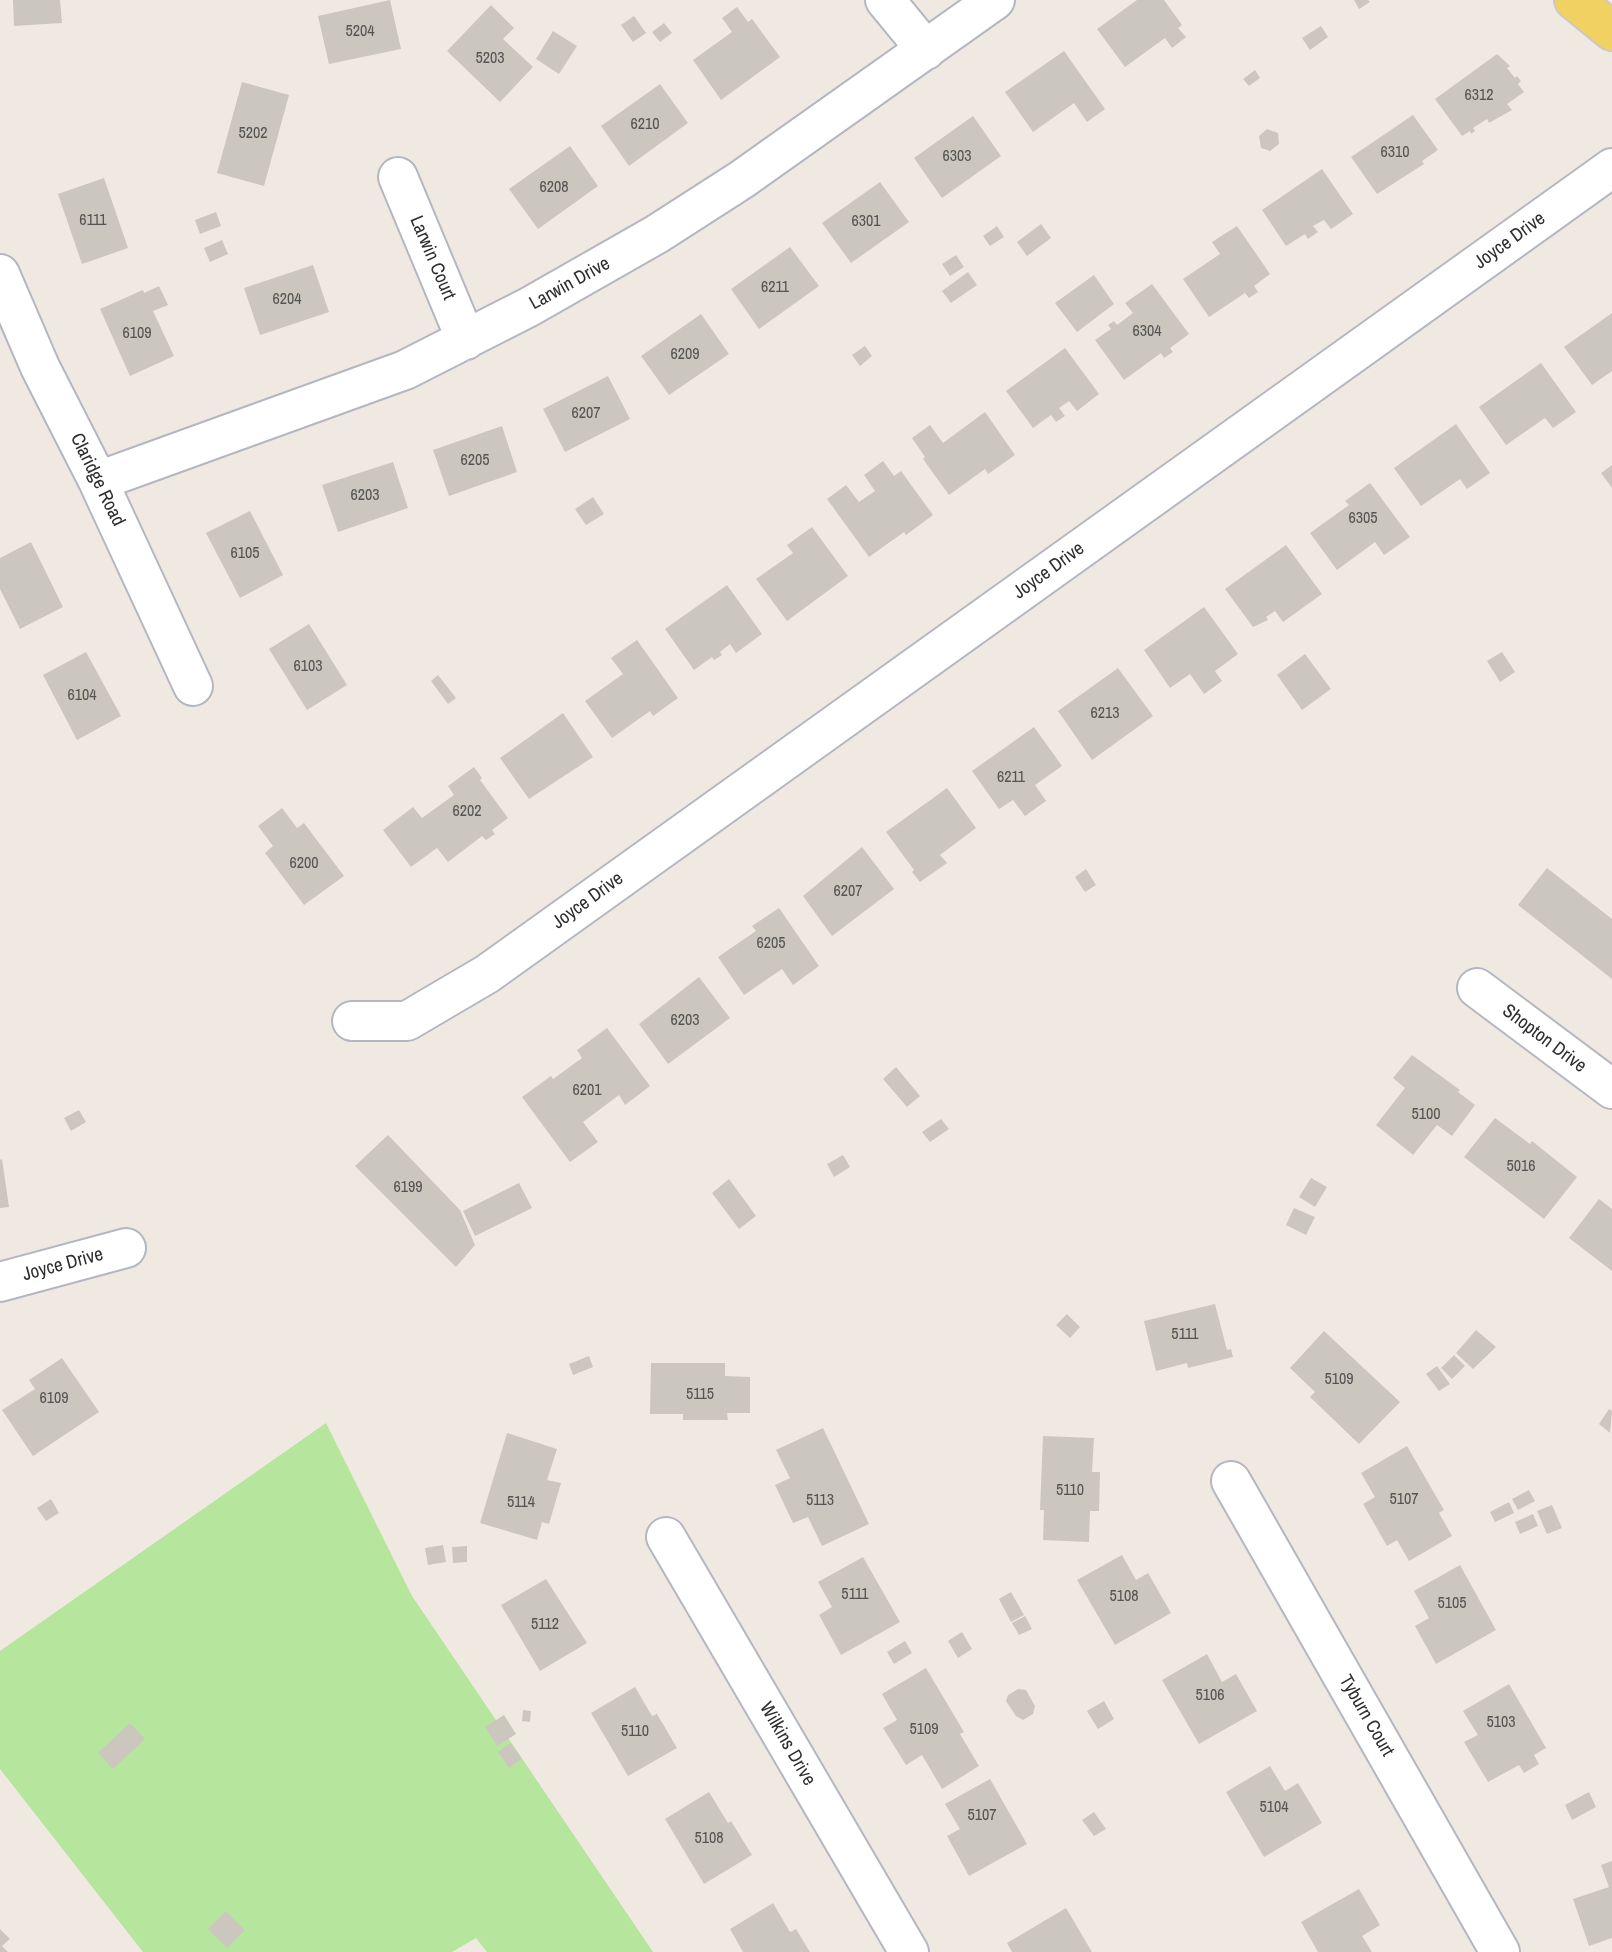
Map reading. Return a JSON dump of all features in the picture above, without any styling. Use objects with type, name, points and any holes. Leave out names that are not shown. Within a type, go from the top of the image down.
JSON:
[{"type":"main road","points":[[1574,0],[1612,31]]},
{"type":"street","points":[[885,0],[926,50]]},
{"type":"street","name":"Larwin Drive","points":[[98,481],[405,370],[585,277],[657,234],[787,149],[995,0]]},
{"type":"street","name":"Joyce Drive","points":[[352,1021],[407,1021],[487,974],[1612,168]]},
{"type":"street","name":"Larwin Court","points":[[398,177],[466,340]]},
{"type":"street","name":"Claridge Road","points":[[0,274],[40,367],[98,481],[193,687]]},
{"type":"street","name":"Shopton Drive","points":[[1477,988],[1612,1089]]},
{"type":"street","name":"Joyce Drive","points":[[0,1282],[126,1248]]},
{"type":"street","name":"Tyburn Court","points":[[1231,1481],[1500,1952]]},
{"type":"street","name":"Wilkins Drive","points":[[666,1536],[909,1952]]},
{"type":"green space","points":[[326,1423],[412,1596],[653,1952],[487,1952],[476,1938],[452,1952],[143,1952],[0,1769],[0,1651]]},
{"type":"building","points":[[13,0],[60,0],[62,23],[14,26]]},
{"type":"building","points":[[390,0],[401,49],[329,64],[318,16]]},
{"type":"building","points":[[1137,0],[1164,0],[1182,25],[1178,28],[1186,37],[1172,48],[1165,38],[1125,67],[1097,29]]},
{"type":"building","points":[[1354,0],[1368,0],[1370,2],[1359,9]]},
{"type":"building","points":[[491,5],[514,28],[503,39],[533,67],[500,102],[447,51]]},
{"type":"building","points":[[737,7],[748,22],[752,19],[780,57],[721,100],[693,60],[732,32],[722,18]]},
{"type":"building","points":[[634,16],[646,33],[633,42],[621,25]]},
{"type":"building","points":[[664,23],[672,33],[660,42],[652,32]]},
{"type":"building","points":[[1321,26],[1328,37],[1310,50],[1302,38]]},
{"type":"building","points":[[553,31],[577,46],[559,74],[536,59]]},
{"type":"building","points":[[1064,51],[1105,109],[1087,122],[1074,103],[1033,132],[1005,92]]},
{"type":"building","points":[[1497,54],[1510,66],[1507,68],[1515,78],[1517,76],[1521,81],[1518,84],[1524,92],[1507,104],[1512,110],[1489,123],[1487,119],[1473,128],[1475,131],[1471,134],[1470,131],[1462,136],[1435,99]]},
{"type":"building","points":[[1255,70],[1260,78],[1249,86],[1243,79]]},
{"type":"building","points":[[242,82],[289,95],[264,186],[217,173]]},
{"type":"building","points":[[660,84],[688,123],[629,166],[601,126]]},
{"type":"building","points":[[1413,115],[1438,150],[1422,161],[1424,164],[1377,194],[1351,157]]},
{"type":"building","points":[[973,116],[1001,156],[942,198],[914,158]]},
{"type":"building","points":[[1267,129],[1278,133],[1279,144],[1270,151],[1261,148],[1259,136]]},
{"type":"building","points":[[570,146],[598,186],[538,229],[509,189]]},
{"type":"building","points":[[1322,169],[1353,214],[1331,229],[1324,220],[1313,226],[1318,232],[1308,239],[1305,234],[1286,246],[1262,210]]},
{"type":"building","points":[[104,178],[128,248],[82,264],[58,194]]},
{"type":"building","points":[[880,182],[909,222],[851,263],[822,223]]},
{"type":"building","points":[[216,212],[221,226],[200,234],[195,220]]},
{"type":"building","points":[[1041,224],[1051,238],[1027,256],[1017,242]]},
{"type":"building","points":[[997,226],[1004,237],[990,246],[983,236]]},
{"type":"building","points":[[1237,226],[1270,274],[1254,286],[1258,292],[1249,298],[1245,293],[1209,317],[1183,279],[1220,254],[1212,242]]},
{"type":"building","points":[[222,240],[228,254],[210,262],[204,248]]},
{"type":"building","points":[[790,247],[819,286],[759,329],[731,289]]},
{"type":"building","points":[[956,255],[964,267],[950,276],[942,264]]},
{"type":"building","points":[[313,265],[329,312],[260,335],[244,288]]},
{"type":"building","points":[[968,272],[977,285],[951,303],[942,291]]},
{"type":"building","points":[[1094,275],[1114,304],[1077,332],[1055,303]]},
{"type":"building","points":[[1152,284],[1189,334],[1170,348],[1173,352],[1164,358],[1161,353],[1124,380],[1095,340],[1111,329],[1108,325],[1114,321],[1117,325],[1133,313],[1125,303]]},
{"type":"building","points":[[159,286],[168,305],[153,311],[174,356],[130,376],[100,309]]},
{"type":"building","points":[[1612,313],[1612,371],[1592,385],[1564,347]]},
{"type":"building","points":[[701,314],[729,354],[669,395],[641,356]]},
{"type":"building","points":[[865,346],[872,356],[860,366],[852,355]]},
{"type":"building","points":[[1065,348],[1099,394],[1077,411],[1069,401],[1059,408],[1065,416],[1056,422],[1051,415],[1033,428],[1006,391]]},
{"type":"building","points":[[1541,363],[1576,412],[1553,428],[1545,418],[1506,445],[1479,407]]},
{"type":"building","points":[[608,376],[630,419],[565,452],[543,409]]},
{"type":"building","points":[[985,412],[1015,455],[988,474],[985,469],[949,495],[923,459],[925,457],[912,438],[930,425],[943,443]]},
{"type":"building","points":[[1456,424],[1490,473],[1467,489],[1460,479],[1421,506],[1394,468]]},
{"type":"building","points":[[502,426],[517,472],[449,496],[433,450]]},
{"type":"building","points":[[883,461],[894,476],[901,471],[933,515],[869,557],[827,499],[846,485],[859,502],[875,491],[864,475]]},
{"type":"building","points":[[393,462],[408,508],[338,532],[322,485]]},
{"type":"building","points":[[1612,465],[1612,488],[1601,473]]},
{"type":"building","points":[[1370,483],[1410,537],[1384,555],[1375,542],[1337,570],[1310,533],[1349,505],[1345,501]]},
{"type":"building","points":[[593,497],[604,514],[586,525],[575,509]]},
{"type":"building","points":[[250,511],[283,575],[240,598],[206,533]]},
{"type":"building","points":[[812,527],[848,576],[787,621],[756,579],[793,553],[787,545]]},
{"type":"building","points":[[31,542],[63,607],[20,629],[0,589],[0,558]]},
{"type":"building","points":[[1286,545],[1322,594],[1283,622],[1275,611],[1266,617],[1268,620],[1253,627],[1225,589]]},
{"type":"building","points":[[727,585],[762,634],[736,653],[730,644],[720,652],[722,655],[714,660],[712,657],[694,670],[665,629]]},
{"type":"building","points":[[1204,607],[1238,654],[1215,671],[1222,681],[1204,694],[1190,674],[1170,688],[1144,650]]},
{"type":"building","points":[[309,624],[347,685],[307,710],[269,649]]},
{"type":"building","points":[[637,640],[678,698],[653,716],[650,711],[612,738],[585,701],[623,674],[611,658]]},
{"type":"building","points":[[86,652],[121,716],[77,740],[43,675]]},
{"type":"building","points":[[1502,652],[1515,672],[1500,682],[1487,661]]},
{"type":"building","points":[[1305,654],[1331,689],[1302,710],[1277,675]]},
{"type":"building","points":[[1118,668],[1153,716],[1092,760],[1058,711]]},
{"type":"building","points":[[438,675],[456,698],[448,704],[431,681]]},
{"type":"building","points":[[563,713],[593,757],[529,799],[500,758]]},
{"type":"building","points":[[1034,727],[1062,766],[1035,785],[1046,801],[1025,816],[1013,800],[999,809],[972,771]]},
{"type":"building","points":[[474,767],[482,778],[480,780],[508,818],[492,830],[495,834],[486,840],[482,836],[448,862],[437,848],[411,867],[383,830],[413,807],[422,818],[454,795],[448,786]]},
{"type":"building","points":[[947,788],[976,828],[940,855],[947,863],[920,882],[886,832]]},
{"type":"building","points":[[282,808],[297,828],[304,823],[344,876],[304,905],[265,853],[273,846],[258,826]]},
{"type":"building","points":[[862,847],[894,889],[832,936],[803,896]]},
{"type":"building","points":[[1547,868],[1612,919],[1612,979],[1518,905]]},
{"type":"building","points":[[1086,869],[1096,885],[1085,892],[1075,877]]},
{"type":"building","points":[[779,908],[819,966],[793,985],[782,969],[744,995],[718,957],[756,931],[752,926]]},
{"type":"building","points":[[699,977],[730,1018],[668,1064],[639,1024]]},
{"type":"building","points":[[607,1028],[650,1086],[625,1105],[619,1095],[583,1122],[598,1142],[570,1162],[522,1097],[582,1058],[577,1050]]},
{"type":"building","points":[[1412,1055],[1460,1090],[1458,1092],[1475,1105],[1452,1136],[1437,1125],[1413,1155],[1376,1125],[1405,1088],[1393,1078]]},
{"type":"building","points":[[896,1067],[920,1096],[907,1107],[883,1079]]},
{"type":"building","points":[[79,1110],[86,1122],[71,1131],[64,1118]]},
{"type":"building","points":[[1495,1118],[1530,1144],[1532,1141],[1577,1177],[1544,1219],[1464,1157]]},
{"type":"building","points":[[941,1119],[949,1129],[930,1142],[922,1132]]},
{"type":"building","points":[[388,1135],[460,1210],[475,1245],[456,1267],[355,1166]]},
{"type":"building","points":[[843,1155],[850,1167],[834,1177],[827,1164]]},
{"type":"building","points":[[2,1159],[9,1207],[0,1208],[0,1160]]},
{"type":"building","points":[[1311,1178],[1327,1187],[1315,1207],[1299,1197]]},
{"type":"building","points":[[729,1179],[756,1216],[739,1229],[712,1193]]},
{"type":"building","points":[[519,1183],[532,1208],[475,1236],[463,1211]]},
{"type":"building","points":[[1599,1199],[1612,1209],[1612,1271],[1569,1238]]},
{"type":"building","points":[[1294,1208],[1315,1217],[1306,1235],[1286,1225]]},
{"type":"building","points":[[1215,1304],[1227,1350],[1231,1349],[1233,1357],[1188,1368],[1187,1363],[1156,1371],[1144,1321]]},
{"type":"building","points":[[1067,1314],[1080,1327],[1070,1338],[1056,1325]]},
{"type":"building","points":[[1476,1330],[1496,1347],[1473,1369],[1456,1353]]},
{"type":"building","points":[[1324,1331],[1400,1402],[1359,1444],[1310,1397],[1315,1392],[1290,1368]]},
{"type":"building","points":[[1454,1355],[1465,1366],[1452,1379],[1441,1368]]},
{"type":"building","points":[[589,1356],[593,1367],[573,1375],[569,1364]]},
{"type":"building","points":[[62,1358],[99,1412],[33,1456],[2,1410],[35,1389],[29,1380]]},
{"type":"building","points":[[651,1363],[725,1363],[725,1376],[750,1377],[750,1413],[727,1413],[728,1420],[683,1420],[683,1414],[650,1414]]},
{"type":"building","points":[[1437,1366],[1450,1384],[1439,1391],[1426,1374]]},
{"type":"building","points":[[1609,1409],[1612,1411],[1610,1433],[1599,1424]]},
{"type":"building","points":[[823,1428],[869,1524],[822,1546],[808,1517],[793,1523],[775,1485],[790,1478],[776,1450]]},
{"type":"building","points":[[507,1433],[557,1449],[547,1480],[561,1483],[549,1524],[542,1522],[537,1540],[480,1523]]},
{"type":"building","points":[[1043,1436],[1094,1438],[1092,1472],[1100,1472],[1099,1511],[1090,1511],[1089,1542],[1043,1540],[1044,1510],[1040,1510]]},
{"type":"building","points":[[1407,1446],[1444,1510],[1439,1513],[1452,1536],[1409,1561],[1397,1540],[1387,1546],[1363,1504],[1375,1497],[1361,1473]]},
{"type":"building","points":[[1529,1490],[1535,1501],[1518,1510],[1512,1499]]},
{"type":"building","points":[[51,1499],[59,1513],[46,1521],[37,1508]]},
{"type":"building","points":[[1509,1502],[1514,1513],[1495,1522],[1490,1512]]},
{"type":"building","points":[[1552,1505],[1562,1528],[1547,1534],[1537,1511]]},
{"type":"building","points":[[1533,1514],[1538,1526],[1520,1534],[1515,1522]]},
{"type":"building","points":[[443,1545],[446,1562],[428,1565],[425,1548]]},
{"type":"building","points":[[467,1546],[467,1562],[453,1563],[452,1547]]},
{"type":"building","points":[[1122,1555],[1136,1580],[1148,1573],[1171,1613],[1115,1645],[1077,1580]]},
{"type":"building","points":[[863,1557],[900,1622],[841,1655],[819,1615],[832,1607],[818,1582]]},
{"type":"building","points":[[1460,1565],[1496,1630],[1436,1664],[1415,1626],[1429,1618],[1414,1591]]},
{"type":"building","points":[[546,1579],[587,1643],[540,1671],[501,1605]]},
{"type":"building","points":[[1011,1592],[1024,1615],[1011,1622],[999,1599]]},
{"type":"building","points":[[1025,1616],[1032,1629],[1019,1635],[1012,1623]]},
{"type":"building","points":[[962,1632],[972,1649],[958,1658],[948,1641]]},
{"type":"building","points":[[905,1641],[912,1653],[894,1664],[887,1652]]},
{"type":"building","points":[[1207,1654],[1222,1682],[1236,1674],[1257,1711],[1199,1744],[1162,1680]]},
{"type":"building","points":[[926,1668],[964,1732],[960,1734],[979,1766],[942,1789],[922,1755],[906,1765],[883,1728],[897,1720],[882,1694]]},
{"type":"building","points":[[1509,1684],[1546,1748],[1534,1755],[1539,1764],[1524,1773],[1519,1765],[1488,1782],[1464,1742],[1478,1735],[1463,1711]]},
{"type":"building","points":[[635,1687],[652,1716],[657,1714],[677,1748],[628,1776],[591,1713]]},
{"type":"building","points":[[1018,1689],[1026,1690],[1035,1706],[1033,1714],[1023,1720],[1016,1716],[1006,1701],[1008,1695]]},
{"type":"building","points":[[1104,1701],[1114,1719],[1098,1729],[1087,1711]]},
{"type":"building","points":[[523,1710],[531,1711],[530,1722],[522,1721]]},
{"type":"building","points":[[504,1715],[516,1734],[497,1746],[485,1727]]},
{"type":"building","points":[[130,1723],[145,1739],[113,1769],[98,1753]]},
{"type":"building","points":[[511,1743],[522,1759],[509,1768],[498,1752]]},
{"type":"building","points":[[1270,1766],[1285,1791],[1298,1783],[1322,1823],[1264,1857],[1226,1792]]},
{"type":"building","points":[[990,1779],[1027,1844],[969,1876],[947,1836],[960,1829],[945,1804]]},
{"type":"building","points":[[709,1792],[752,1855],[704,1884],[665,1819]]},
{"type":"building","points":[[1589,1792],[1596,1807],[1572,1820],[1565,1805]]},
{"type":"building","points":[[1094,1812],[1106,1829],[1094,1836],[1082,1820]]},
{"type":"building","points":[[1612,1861],[1612,1938],[1589,1946],[1573,1899],[1609,1887],[1601,1865]]},
{"type":"building","points":[[1359,1889],[1380,1925],[1362,1936],[1372,1952],[1318,1952],[1301,1922]]},
{"type":"building","points":[[773,1903],[790,1932],[796,1929],[810,1952],[743,1952],[730,1929]]},
{"type":"building","points":[[1066,1908],[1092,1952],[1012,1952],[1007,1943]]},
{"type":"building","points":[[226,1911],[245,1930],[227,1948],[208,1929]]},
{"type":"building","points":[[0,1929],[10,1939],[2,1946],[8,1952],[0,1952]]}]
